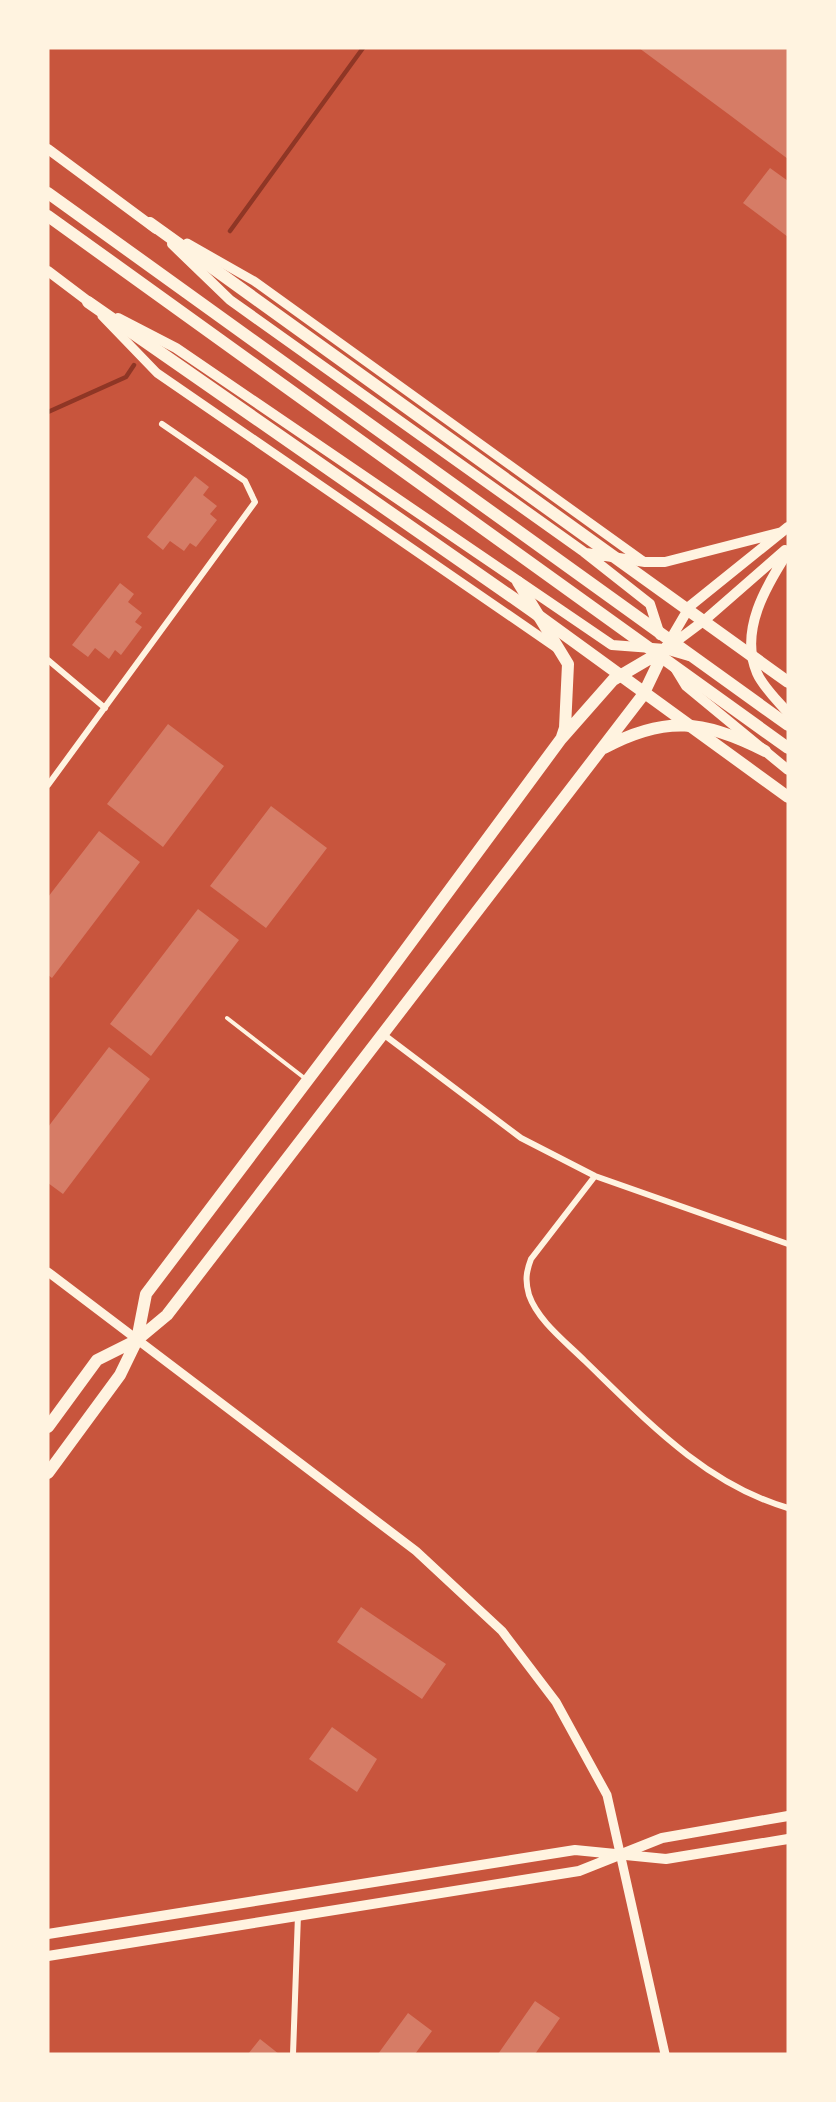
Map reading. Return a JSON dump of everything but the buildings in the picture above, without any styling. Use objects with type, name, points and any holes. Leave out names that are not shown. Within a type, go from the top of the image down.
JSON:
[{"type":"main road","points":[[48,149],[788,682]]},
{"type":"main road","points":[[48,193],[788,725]]},
{"type":"main road","points":[[48,216],[788,748]]},
{"type":"main road","points":[[150,223],[230,300],[584,552],[650,604],[665,649],[686,686],[788,770]]},
{"type":"main road","points":[[48,271],[168,360],[532,611],[788,797]]},
{"type":"main road","points":[[88,302],[176,348],[612,645],[665,649],[708,661],[788,718]]},
{"type":"main road","points":[[584,552],[645,562],[665,562],[785,529]]},
{"type":"main road","points":[[48,1427],[97,1360],[137,1340],[167,1315],[643,695],[665,649],[690,606],[785,529]]},
{"type":"main road","points":[[48,1473],[120,1375],[137,1340],[146,1294],[561,739],[613,680],[665,649],[706,619],[788,547]]},
{"type":"main road","points":[[788,552],[765,589],[750,639],[757,673],[788,713]]},
{"type":"main road","points":[[518,582],[568,664],[565,728],[561,739]]},
{"type":"main road","points":[[601,750],[623,738],[666,725],[703,726],[730,733],[765,751]]},
{"type":"main road","points":[[48,1956],[579,1871],[662,1838],[788,1816]]},
{"type":"main road","points":[[48,1934],[575,1850],[666,1859],[788,1839]]},
{"type":"street","points":[[150,223],[254,281],[645,562]]},
{"type":"street","points":[[88,302],[158,373],[562,652]]},
{"type":"street","points":[[48,784],[255,502],[245,481],[162,424]]},
{"type":"street","points":[[48,660],[105,708]]},
{"type":"street","points":[[382,1033],[521,1138],[595,1176],[788,1244]]},
{"type":"street","points":[[595,1176],[531,1259],[525,1275],[529,1296],[543,1320],[659,1434],[718,1477],[788,1508]]},
{"type":"street","points":[[48,1272],[416,1551],[502,1632],[556,1702],[607,1795],[665,2054]]},
{"type":"street","points":[[294,2054],[297,1915]]},
{"type":"lane","points":[[227,1018],[307,1080]]},
{"type":"waterway","points":[[230,231],[363,48]]},
{"type":"waterway","points":[[48,412],[126,377],[134,365]]}]
